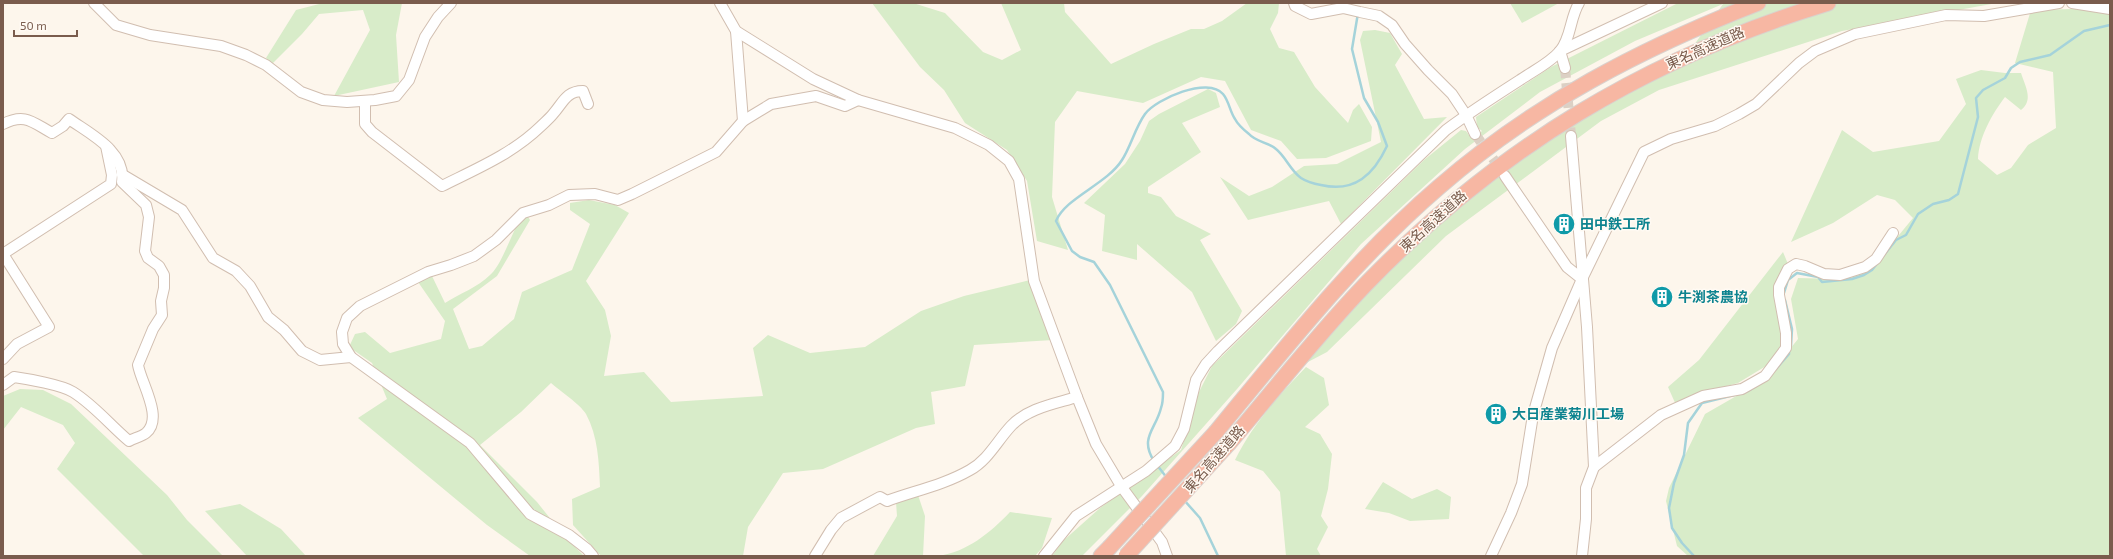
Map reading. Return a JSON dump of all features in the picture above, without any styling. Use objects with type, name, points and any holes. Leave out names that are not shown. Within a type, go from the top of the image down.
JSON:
[{"type":"highway","name":"東名高速道路","points":[[1105,552],[1216,432],[1312,315],[1353,270],[1396,227],[1467,163],[1503,136],[1587,82],[1668,40],[1758,3]]},
{"type":"highway","name":"東名高速道路","points":[[1126,556],[1230,442],[1366,285],[1416,236],[1466,192],[1507,160],[1556,126],[1604,98],[1701,48],[1746,30],[1828,3]]},
{"type":"street","points":[[94,3],[116,25],[150,35],[221,46],[246,55],[266,65],[301,92],[323,100],[365,101],[396,96],[409,80],[425,37],[438,16],[452,3]]},
{"type":"street","points":[[720,3],[736,31],[743,121]]},
{"type":"street","points":[[1294,3],[1295,6],[1311,14],[1344,8],[1379,16],[1392,25],[1428,70],[1452,94],[1466,115],[1475,134]]},
{"type":"street","points":[[1565,68],[1560,51],[1568,37],[1571,22],[1579,3]]},
{"type":"street","points":[[1044,556],[1076,516],[1146,471],[1175,446],[1184,429],[1196,380],[1206,364],[1423,151],[1466,115],[1545,63],[1560,51],[1662,3]]},
{"type":"street","points":[[1491,556],[1511,513],[1522,484],[1533,415],[1552,348],[1582,279],[1644,152],[1671,139],[1715,126],[1744,111],[1756,104],[1799,62],[1815,51],[1855,34],[1946,15],[1984,16],[2059,3]]},
{"type":"street","points":[[2072,3],[2110,9]]},
{"type":"street","points":[[736,31],[813,79],[858,100],[955,128],[989,145],[1006,157],[1014,167],[1019,180],[1034,281],[1077,397],[1096,444],[1121,486],[1162,542],[1167,556]]},
{"type":"street","points":[[365,101],[365,124],[372,132],[442,186],[495,160],[516,146],[553,114],[567,95],[574,91],[583,91],[588,104]]},
{"type":"street","points":[[593,556],[587,549],[569,535],[530,514],[470,443],[351,357],[343,344],[342,332],[347,318],[360,306],[428,272],[451,266],[474,256],[496,240],[523,213],[549,205],[569,195],[595,194],[618,200],[716,152],[743,121],[771,104],[816,96],[845,106],[858,100]]},
{"type":"street","points":[[3,124],[14,119],[24,118],[52,133],[63,126],[69,119],[112,150],[123,175],[122,182],[146,204],[149,217],[145,251],[148,258],[159,266],[164,274],[164,288],[161,301],[162,315],[153,329],[138,365],[153,411],[154,422],[147,432],[129,441],[72,391],[61,387],[14,377],[3,385]]},
{"type":"street","points":[[1571,136],[1587,327],[1594,466],[1586,488],[1586,519],[1582,556]]},
{"type":"street","points":[[3,359],[16,344],[49,327],[3,254],[111,184],[112,175],[105,144]]},
{"type":"street","points":[[123,175],[182,210],[213,258],[236,271],[250,286],[268,317],[302,351],[320,360],[351,357]]},
{"type":"street","points":[[1505,176],[1567,267],[1582,279]]},
{"type":"street","points":[[1594,466],[1661,415],[1704,396],[1742,388],[1765,376],[1786,348],[1786,333],[1779,295],[1780,288],[1788,269],[1796,264],[1824,274],[1840,275],[1865,267],[1876,259],[1893,233]]},
{"type":"street","points":[[815,556],[831,530],[842,518],[880,496],[887,501],[970,470],[985,458],[1011,425],[1024,416],[1046,405],[1077,397]]},
{"type":"green space","points":[[323,3],[402,3],[396,35],[399,82],[334,96],[370,30],[363,10],[319,14],[302,34],[272,64],[266,58],[296,10]]},
{"type":"green space","points":[[872,3],[913,3],[945,13],[983,52],[1002,60],[1021,50],[1001,3],[1064,3],[1065,12],[1111,64],[1191,29],[1204,29],[1222,21],[1247,3],[1279,3],[1278,13],[1270,29],[1279,48],[1294,52],[1315,87],[1348,123],[1353,110],[1359,104],[1372,127],[1371,141],[1326,158],[1297,159],[1281,141],[1251,130],[1225,81],[1201,77],[1143,103],[1077,91],[1055,122],[1052,197],[1068,250],[1037,241],[1027,181],[1007,150],[965,123],[944,90],[920,67]]},
{"type":"green space","points":[[1510,3],[1559,3],[1522,23]]},
{"type":"green space","points":[[1678,3],[1997,3],[1842,31],[1659,90],[1601,121],[1446,236],[1327,352],[1306,363],[1390,268],[1482,185],[1604,102],[1677,69],[1723,4],[1635,41],[1540,92],[1465,149],[1361,244],[1237,389],[1142,496],[1082,556],[1052,556],[1063,541],[1100,508],[1181,450],[1199,392],[1212,366],[1424,160],[1461,130],[1466,131],[1472,139],[1482,131],[1477,127],[1476,117],[1551,67]]},
{"type":"green space","points":[[2110,8],[2110,556],[1688,556],[1677,546],[1666,501],[1669,488],[1705,414],[1766,379],[1798,339],[1791,299],[1798,278],[1838,279],[1871,269],[1913,218],[1895,200],[1877,195],[1833,223],[1791,242],[1842,130],[1873,152],[1939,141],[1966,104],[1956,79],[1981,70],[2021,73],[2028,97],[2025,106],[2021,110],[2005,97],[1991,118],[1981,142],[1978,159],[1997,175],[2011,168],[2028,145],[2056,128],[2053,72],[2015,63],[2031,10]]},
{"type":"green space","points":[[1375,30],[1390,33],[1402,54],[1395,65],[1424,119],[1447,117],[1341,224],[1329,201],[1248,220],[1220,177],[1249,196],[1272,187],[1304,166],[1337,164],[1381,142],[1360,40],[1363,31]]},
{"type":"green space","points":[[1208,89],[1216,93],[1220,107],[1182,123],[1201,152],[1148,187],[1148,193],[1161,197],[1176,216],[1211,234],[1200,240],[1242,311],[1236,324],[1216,341],[1192,292],[1137,244],[1137,260],[1102,251],[1105,215],[1084,203],[1125,164],[1140,141],[1149,121],[1159,114]]},
{"type":"green space","points":[[589,200],[615,205],[629,213],[586,281],[605,310],[611,336],[604,376],[644,372],[671,402],[763,396],[753,348],[768,335],[810,353],[865,347],[921,311],[964,296],[1030,280],[1053,340],[974,345],[965,386],[931,392],[935,424],[916,428],[823,469],[783,473],[748,527],[743,556],[601,556],[573,525],[572,499],[600,487],[598,459],[593,431],[583,410],[551,383],[521,412],[480,445],[537,502],[565,537],[584,556],[530,556],[487,525],[358,418],[387,399],[372,363],[349,347],[355,334],[365,332],[390,353],[441,339],[445,321],[416,279],[432,276],[445,303],[474,287],[495,270],[520,219],[525,212],[530,220],[497,276],[453,309],[469,349],[482,346],[514,319],[522,292],[572,270],[590,224],[570,210],[570,203]]},
{"type":"green space","points":[[1783,252],[1788,264],[1774,288],[1785,342],[1766,366],[1738,383],[1708,391],[1676,405],[1668,387],[1699,360]]},
{"type":"green space","points":[[1306,367],[1324,378],[1329,405],[1305,427],[1320,434],[1332,454],[1328,489],[1321,516],[1328,527],[1317,549],[1321,556],[1286,556],[1280,492],[1263,471],[1235,460],[1249,435],[1258,423],[1286,388]]},
{"type":"green space","points":[[20,389],[43,390],[71,404],[167,495],[187,520],[223,556],[144,556],[57,469],[75,443],[63,425],[21,407],[3,430],[3,396]]},
{"type":"green space","points":[[1383,482],[1412,499],[1437,489],[1451,497],[1449,519],[1410,521],[1389,513],[1365,509]]},
{"type":"green space","points":[[918,495],[925,516],[923,556],[873,556],[897,516],[896,502]]},
{"type":"green space","points":[[240,504],[281,529],[306,556],[247,556],[205,511]]},
{"type":"green space","points":[[1010,512],[1052,518],[1042,548],[1035,556],[938,556],[949,554],[968,546],[986,534]]},
{"type":"waterway","points":[[1154,461],[1150,453],[1148,440],[1162,406],[1163,392],[1110,285],[1094,262],[1080,257],[1072,251],[1056,221],[1068,205],[1115,169],[1125,155],[1142,119],[1151,108],[1171,96],[1195,88],[1206,87],[1216,89],[1223,94],[1233,116],[1239,125],[1255,139],[1276,149],[1297,175],[1308,182],[1333,187],[1353,184],[1362,179],[1376,165],[1387,146],[1378,122],[1364,98],[1352,49],[1358,13]]},
{"type":"waterway","points":[[1784,293],[1788,280],[1797,273],[1818,277],[1822,282],[1852,279],[1864,275],[1872,270],[1896,240],[1906,235],[1918,214],[1933,204],[1949,200],[1958,194],[1978,117],[1976,98],[1983,90],[2005,78],[2011,68],[2020,62],[2050,55],[2084,31],[2110,25]]},
{"type":"waterway","points":[[1785,300],[1792,329],[1791,346]]},
{"type":"waterway","points":[[1776,369],[1789,354],[1789,351]]},
{"type":"waterway","points":[[1748,391],[1758,385]]},
{"type":"waterway","points":[[1694,556],[1682,543],[1672,528],[1669,508],[1674,483],[1684,455],[1688,423],[1702,403],[1738,394]]},
{"type":"waterway","points":[[1157,465],[1167,478]]},
{"type":"waterway","points":[[1184,500],[1200,518],[1218,556]]},
{"type":"tunnel","points":[[1565,68],[1571,136]]},
{"type":"tunnel","points":[[1475,134],[1502,171]]},
{"type":"place","name":"田中鉄工所","points":[[1564,224]]},
{"type":"place","name":"牛渕茶農協","points":[[1662,297]]},
{"type":"place","name":"大日産業菊川工場","points":[[1496,414]]}]
